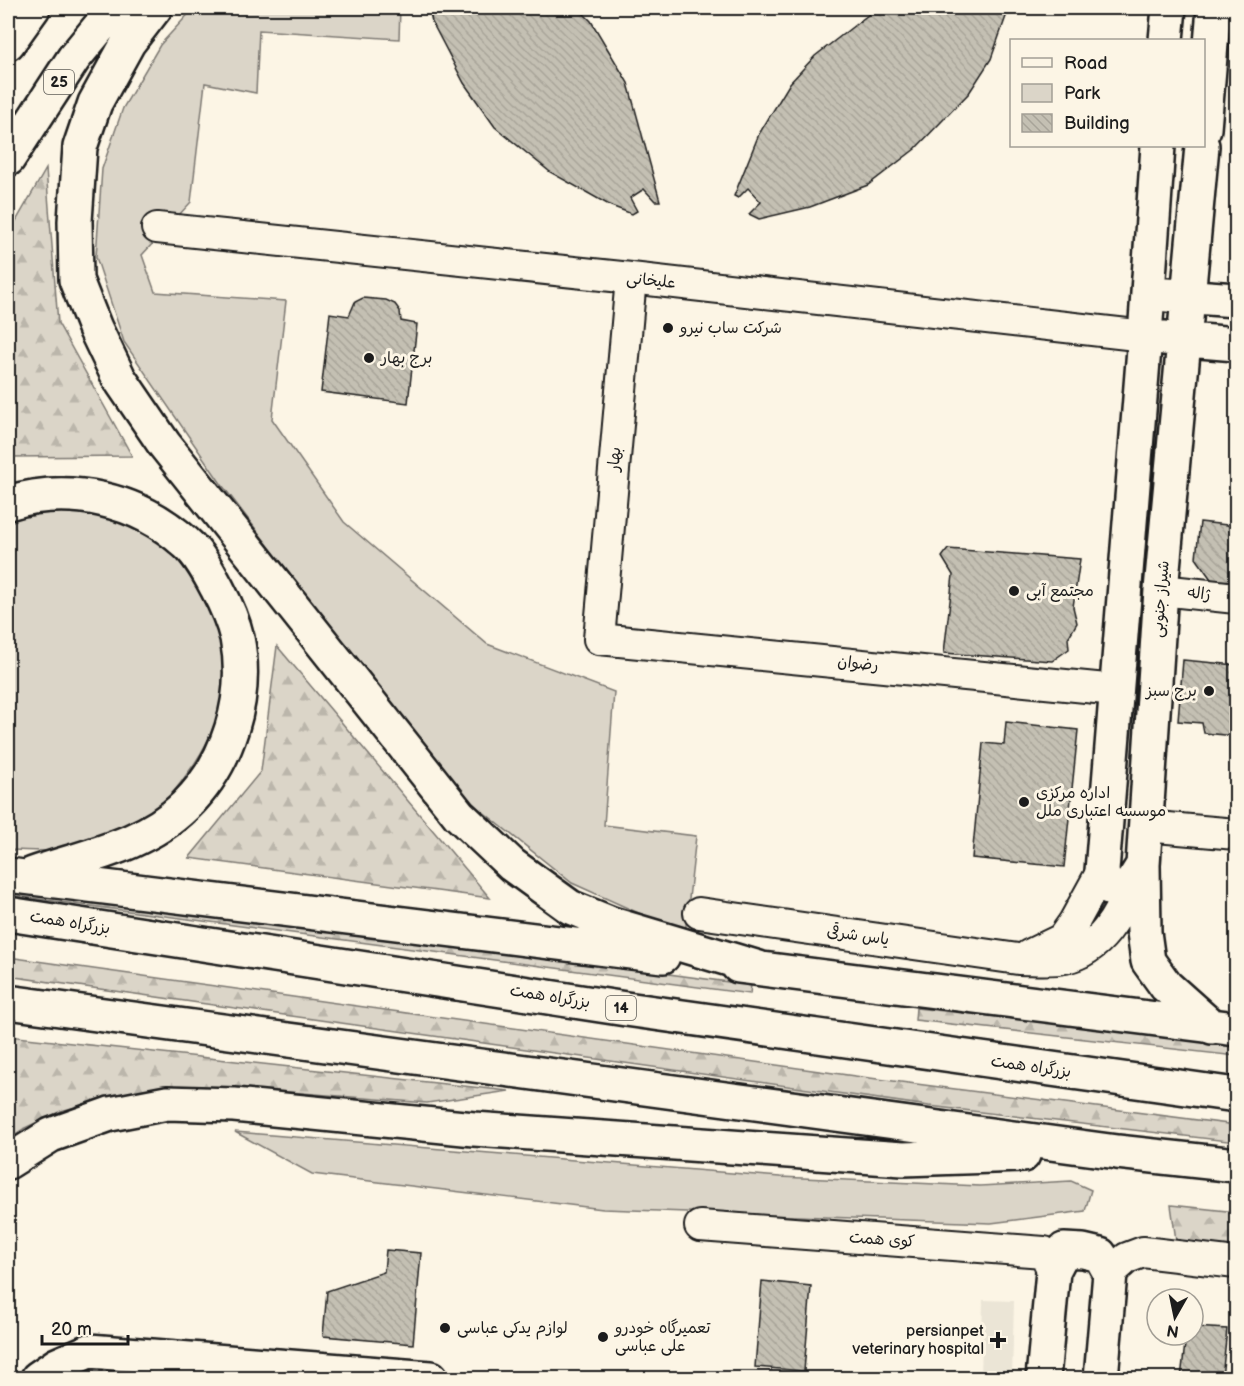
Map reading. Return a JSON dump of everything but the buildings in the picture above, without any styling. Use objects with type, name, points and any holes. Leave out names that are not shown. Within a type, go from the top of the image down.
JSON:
[{"type":"main road","points":[[8,43],[33,8]]},
{"type":"main road","name":"25","points":[[8,159],[74,58],[115,8]]},
{"type":"main road","points":[[155,8],[122,53],[95,103],[80,147],[75,221],[76,280],[95,328],[119,378],[164,444],[459,814],[512,865],[570,907],[602,920],[759,968]]},
{"type":"main road","points":[[1166,39],[1169,8]]},
{"type":"main road","points":[[1205,107],[1214,8]]},
{"type":"main road","points":[[1137,875],[1121,891],[1112,890],[1105,886],[1102,871],[1158,147]]},
{"type":"main road","name":"شیراز جنوبی","points":[[1202,147],[1186,339],[1161,590],[1145,826],[1137,875],[1148,961],[1166,986],[1224,1028]]},
{"type":"main road","points":[[1147,294],[1236,300]]},
{"type":"main road","points":[[1145,336],[1236,344]]},
{"type":"main road","points":[[8,502],[31,496],[69,494],[108,500],[149,516],[187,543],[209,574],[225,603],[237,637],[241,669],[232,728],[210,775],[185,806],[163,824],[131,842],[16,876]]},
{"type":"main road","points":[[16,876],[1224,1028]]},
{"type":"main road","name":"بزرگراه همت","points":[[8,914],[626,1009],[1236,1095]]},
{"type":"main road","points":[[8,1002],[1117,1152],[1236,1165]]},
{"type":"main road","points":[[8,1162],[51,1135],[110,1114],[167,1103],[234,1105],[474,1129],[903,1159],[1117,1152]]},
{"type":"main road","points":[[1043,1378],[1053,1271],[1064,1250],[1100,1255],[1110,1273],[1101,1378]]},
{"type":"main road","points":[[38,1378],[57,1365],[78,1367],[89,1351],[431,1378]]},
{"type":"street","name":"علیخانی","points":[[157,228],[631,278],[1145,336]]},
{"type":"street","name":"بهار","points":[[599,639],[631,278]]},
{"type":"street","name":"ژاله","points":[[1161,590],[1236,598]]},
{"type":"street","name":"رضوان","points":[[599,639],[1116,690]]},
{"type":"street","points":[[1145,826],[1236,834]]},
{"type":"street","points":[[1018,959],[1062,939],[1102,871]]},
{"type":"street","name":"یاس شرقی","points":[[699,913],[1018,959],[1065,958],[1091,946],[1112,925],[1137,875]]},
{"type":"street","name":"کوی همت","points":[[700,1226],[1044,1252],[1053,1271]]},
{"type":"street","points":[[1110,1273],[1127,1258],[1143,1252],[1236,1263]]},
{"type":"shaded area","name":"persianpet veterinary hospital","points":[[983,1300],[1014,1301],[1012,1378],[981,1378]]},
{"type":"green space","points":[[194,8],[400,8],[399,39],[259,30],[256,93],[205,83],[191,202],[142,255],[155,292],[286,301],[272,419],[344,522],[487,644],[614,692],[604,825],[696,836],[685,934],[572,883],[472,803],[366,673],[222,485],[124,342],[96,257],[102,169],[123,108],[160,45]]},
{"type":"green space","points":[[46,169],[58,323],[132,456],[8,457],[8,235]]},
{"type":"green space","points":[[58,509],[109,518],[134,527],[156,540],[187,571],[200,590],[218,631],[224,674],[222,696],[213,728],[199,757],[174,792],[152,813],[131,825],[68,849],[8,850],[8,518]]},
{"type":"green space","points":[[277,646],[490,898],[189,858],[261,771]]},
{"type":"green space","points":[[8,886],[751,985],[750,994],[8,895]]},
{"type":"green space","points":[[8,957],[862,1077],[1236,1125],[1236,1142],[929,1106],[8,976]]},
{"type":"green space","points":[[916,1008],[1236,1042],[1236,1056],[915,1020]]},
{"type":"green space","points":[[8,1036],[509,1091],[427,1103],[277,1091],[187,1089],[100,1100],[61,1111],[8,1139]]},
{"type":"green space","points":[[235,1132],[780,1177],[980,1186],[1071,1181],[1091,1190],[1085,1211],[991,1223],[603,1209],[312,1174]]},
{"type":"green space","points":[[1171,1205],[1236,1212],[1236,1247],[1176,1240]]},
{"type":"place","name":"شرکت ساب نیرو","points":[[668,328]]},
{"type":"place","name":"برج بهار","points":[[369,358]]},
{"type":"place","name":"مجتمع آبی","points":[[1014,591]]},
{"type":"place","name":"برج سبز","points":[[1209,691]]},
{"type":"place","name":"اداره مرکزی موسسه اعتباری ملل","points":[[1024,802]]},
{"type":"place","name":"لوازم یدکی عباسی","points":[[445,1328]]},
{"type":"place","name":"تعمیرگاه خودرو علی عباسی","points":[[603,1337]]},
{"type":"place","name":"persianpet veterinary hospital","points":[[998,1340]]}]
